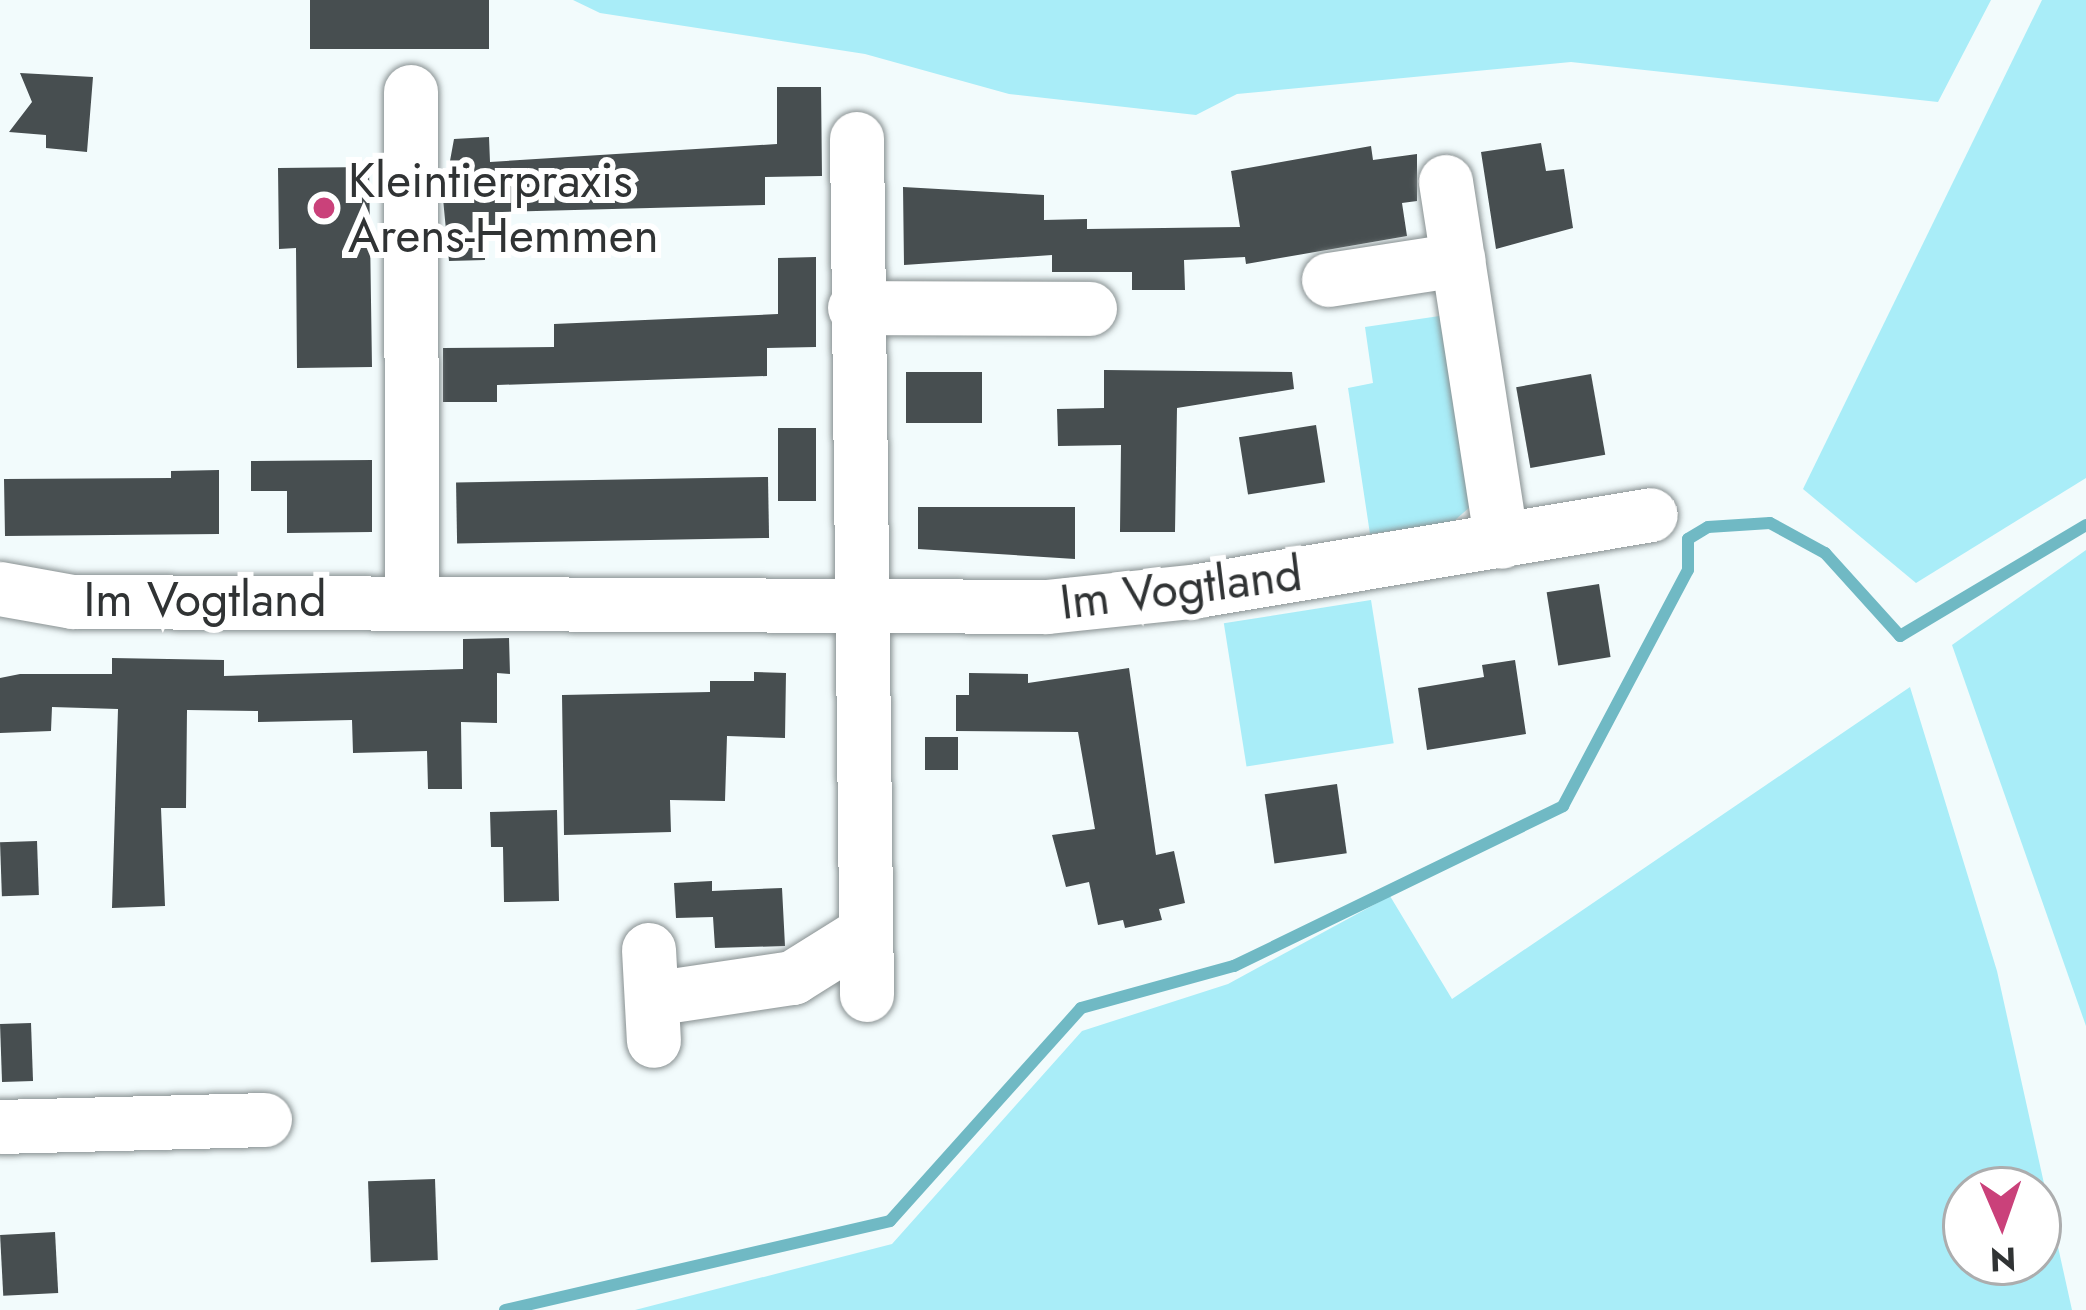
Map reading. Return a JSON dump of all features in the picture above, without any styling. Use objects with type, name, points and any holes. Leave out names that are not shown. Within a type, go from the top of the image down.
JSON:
[{"type":"street","points":[[411,92],[412,600]]},
{"type":"street","points":[[857,139],[855,308],[867,995]]},
{"type":"street","points":[[1446,182],[1502,542]]},
{"type":"street","points":[[1329,280],[1458,260]]},
{"type":"street","points":[[855,308],[1090,310]]},
{"type":"street","name":"Im Vogtland","points":[[0,589],[73,602],[412,600],[1047,607],[1502,542],[1651,515]]},
{"type":"street","points":[[651,997],[793,978],[865,933]]},
{"type":"street","points":[[0,1127],[265,1120]]},
{"type":"shaded area","points":[[573,0],[1991,0],[1938,102],[1571,62],[1237,94],[1196,115],[1009,94],[865,54],[600,13]]},
{"type":"shaded area","points":[[2042,0],[2086,0],[2086,478],[1916,583],[1803,489]]},
{"type":"shaded area","points":[[1453,314],[1481,497],[1453,522],[1370,534],[1348,388],[1373,383],[1365,327]]},
{"type":"shaded area","points":[[2086,550],[2086,1026],[1952,645]]},
{"type":"shaded area","points":[[1371,600],[1394,743],[1247,767],[1224,623]]},
{"type":"shaded area","points":[[1910,687],[1997,971],[2040,1166],[1942,1166],[1942,1286],[2062,1286],[2062,1265],[2072,1310],[635,1310],[892,1244],[1082,1031],[1228,984],[1390,896],[1452,999]]},
{"type":"building","points":[[310,0],[489,0],[489,49],[310,49]]},
{"type":"building","points":[[20,73],[93,77],[87,152],[46,148],[46,135],[9,132],[32,102]]},
{"type":"building","points":[[777,87],[821,87],[822,176],[765,177],[765,205],[502,212],[502,235],[485,235],[485,260],[449,261],[443,199],[454,139],[489,137],[490,162],[777,144]]},
{"type":"building","points":[[1541,143],[1546,171],[1564,169],[1573,228],[1496,249],[1481,152]]},
{"type":"building","points":[[1371,146],[1373,160],[1417,154],[1417,201],[1402,203],[1407,236],[1246,264],[1245,257],[1184,260],[1185,290],[1132,290],[1132,272],[1052,272],[1052,255],[904,265],[903,187],[1044,195],[1044,220],[1087,219],[1087,229],[1240,227],[1231,171]]},
{"type":"building","points":[[369,167],[372,367],[297,368],[296,248],[279,249],[278,168]]},
{"type":"building","points":[[816,257],[816,347],[767,348],[767,376],[497,385],[497,402],[443,402],[443,348],[554,347],[554,324],[778,314],[778,258]]},
{"type":"building","points":[[1104,370],[1292,372],[1294,389],[1177,408],[1175,532],[1120,532],[1121,445],[1058,446],[1057,409],[1104,408]]},
{"type":"building","points":[[906,372],[982,372],[982,423],[906,423]]},
{"type":"building","points":[[1591,374],[1605,455],[1530,468],[1516,387]]},
{"type":"building","points":[[1316,425],[1325,482],[1248,494],[1239,437]]},
{"type":"building","points":[[778,428],[816,428],[816,501],[778,501]]},
{"type":"building","points":[[372,460],[372,532],[287,533],[287,491],[251,491],[251,461]]},
{"type":"building","points":[[219,470],[219,534],[5,536],[4,479],[171,478],[171,471]]},
{"type":"building","points":[[768,477],[769,538],[457,543],[456,482]]},
{"type":"building","points":[[918,507],[1075,507],[1075,559],[918,549]]},
{"type":"building","points":[[1599,584],[1611,657],[1558,665],[1547,592]]},
{"type":"building","points":[[509,638],[510,674],[497,673],[497,723],[461,722],[462,789],[428,789],[427,751],[353,753],[352,720],[258,722],[258,711],[187,710],[186,808],[161,808],[165,906],[112,908],[118,709],[52,707],[51,731],[0,733],[0,678],[20,674],[112,674],[112,658],[224,660],[224,676],[463,669],[463,639]]},
{"type":"building","points":[[1515,660],[1526,734],[1427,750],[1418,688],[1484,677],[1482,665]]},
{"type":"building","points":[[1129,668],[1156,855],[1174,851],[1185,903],[1159,909],[1162,920],[1125,928],[1123,920],[1098,925],[1089,882],[1066,887],[1052,835],[1095,829],[1078,732],[956,731],[956,695],[969,695],[969,673],[1028,674],[1028,683]]},
{"type":"building","points":[[754,672],[786,673],[785,738],[727,736],[725,801],[670,800],[671,832],[564,835],[562,695],[710,692],[710,681],[754,681]]},
{"type":"building","points":[[925,737],[958,737],[958,770],[925,770]]},
{"type":"building","points":[[1337,784],[1347,853],[1274,863],[1265,794]]},
{"type":"building","points":[[557,810],[559,901],[504,902],[503,847],[491,847],[490,812]]},
{"type":"building","points":[[37,841],[39,895],[2,896],[0,842]]},
{"type":"building","points":[[712,881],[712,891],[782,888],[785,946],[715,948],[713,917],[676,918],[674,883]]},
{"type":"building","points":[[31,1023],[33,1081],[2,1082],[0,1024]]},
{"type":"building","points":[[435,1179],[438,1260],[371,1262],[368,1181]]},
{"type":"building","points":[[55,1232],[58,1293],[3,1296],[0,1235]]},
{"type":"waterway","points":[[505,1310],[890,1221],[1081,1008],[1234,966],[1563,806],[1688,570],[1688,539],[1708,527],[1770,523],[1825,553],[1900,636],[2086,525]]},
{"type":"place","name":"Kleintierpraxis Arens-Hemmen","points":[[324,208]]}]
